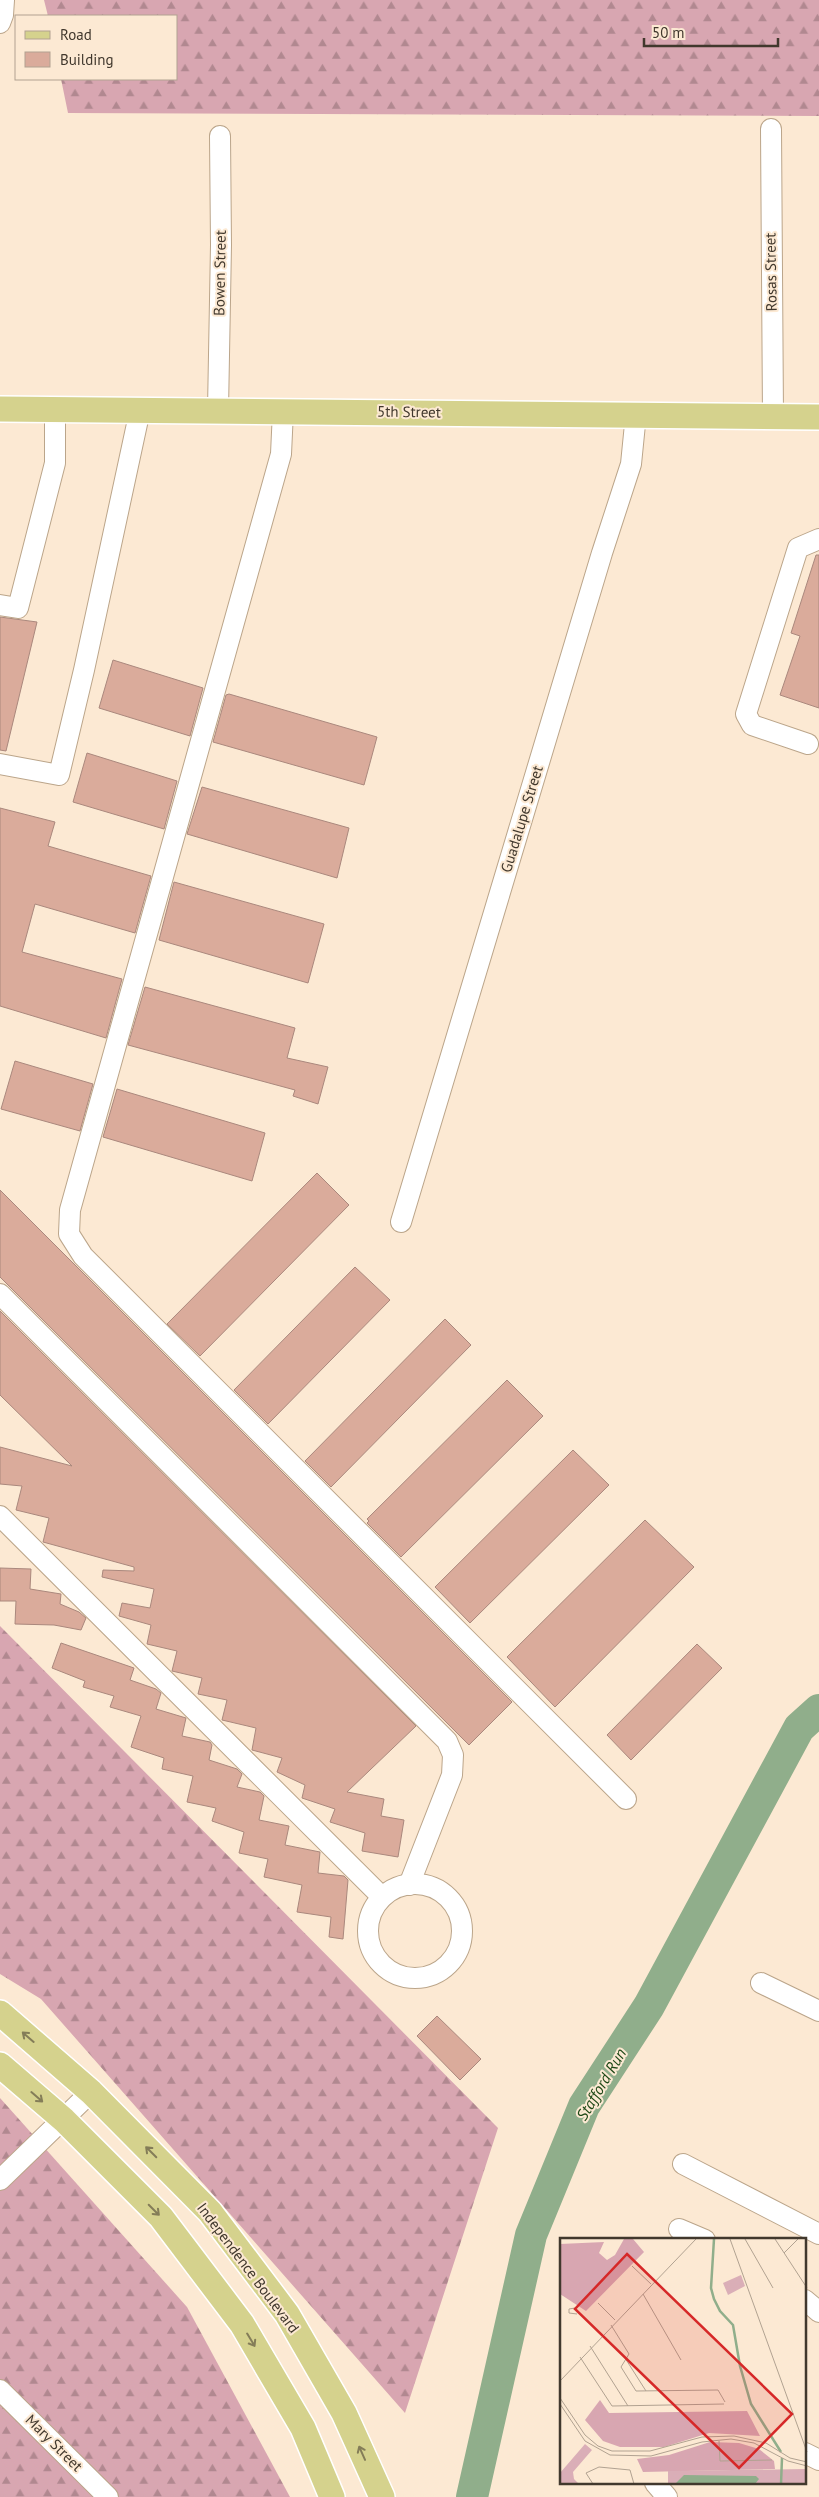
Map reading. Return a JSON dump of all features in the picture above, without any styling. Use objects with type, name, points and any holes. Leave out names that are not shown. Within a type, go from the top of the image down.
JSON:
[{"type":"main road","name":"5th Street","points":[[0,409],[819,417]]},
{"type":"main road","name":"Independence Boulevard","points":[[0,2013],[91,2092],[210,2212],[287,2314],[344,2413],[382,2497]]},
{"type":"main road","points":[[0,2065],[64,2120],[161,2216],[242,2324],[303,2428],[332,2497]]},
{"type":"street","points":[[0,23],[4,0]]},
{"type":"street","name":"Rosas Street","points":[[771,129],[770,200],[774,416]]},
{"type":"street","name":"Bowen Street","points":[[218,410],[221,245],[220,136]]},
{"type":"street","points":[[0,605],[18,608],[55,462],[55,409]]},
{"type":"street","points":[[0,764],[59,774],[84,670],[140,410]]},
{"type":"street","points":[[283,411],[281,454],[70,1210],[69,1234],[90,1263],[626,1799]]},
{"type":"street","name":"Guadalupe Street","points":[[401,1222],[602,553],[631,464],[636,414]]},
{"type":"street","points":[[808,744],[752,725],[746,714],[798,548],[819,539]]},
{"type":"street","points":[[0,1294],[447,1741],[453,1754],[452,1775],[409,1885]]},
{"type":"street","points":[[0,1516],[382,1896]]},
{"type":"street","points":[[404,1885],[409,1885],[428,1885],[450,1898],[462,1920],[462,1944],[449,1966],[427,1978],[402,1977],[381,1964],[369,1942],[369,1918],[382,1896],[404,1885]]},
{"type":"street","points":[[761,1983],[819,2011]]},
{"type":"street","points":[[0,2180],[91,2092]]},
{"type":"street","points":[[683,2164],[819,2234]]},
{"type":"street","points":[[679,2229],[699,2238]]},
{"type":"street","points":[[806,2301],[819,2312]]},
{"type":"street","name":"Mary Street","points":[[0,2390],[108,2497]]},
{"type":"street","points":[[806,2454],[819,2460]]},
{"type":"street","points":[[655,2484],[668,2497]]},
{"type":"green space","points":[[44,0],[819,0],[819,116],[68,113],[61,80],[178,80],[178,15],[48,15]]},
{"type":"green space","points":[[0,1626],[498,2128],[405,2413],[41,1999],[0,1974]]},
{"type":"green space","points":[[0,2098],[187,2307],[290,2497],[0,2497]]},
{"type":"building","points":[[816,555],[819,555],[819,708],[780,695],[800,636],[791,633]]},
{"type":"building","points":[[0,617],[37,622],[6,751],[0,750]]},
{"type":"building","points":[[113,660],[203,688],[190,736],[99,708]]},
{"type":"building","points":[[229,694],[377,737],[364,785],[213,742],[226,695]]},
{"type":"building","points":[[87,753],[177,781],[164,829],[73,802]]},
{"type":"building","points":[[202,787],[349,828],[337,878],[187,834]]},
{"type":"building","points":[[0,808],[55,822],[48,846],[151,876],[135,933],[35,904],[22,952],[122,979],[106,1038],[0,1006]]},
{"type":"building","points":[[174,882],[324,924],[308,983],[159,940]]},
{"type":"building","points":[[145,987],[295,1028],[287,1058],[328,1067],[318,1104],[293,1096],[295,1090],[128,1045]]},
{"type":"building","points":[[15,1061],[93,1084],[80,1131],[1,1109]]},
{"type":"building","points":[[117,1089],[265,1133],[252,1181],[103,1137]]},
{"type":"building","points":[[317,1173],[349,1205],[200,1356],[167,1324]]},
{"type":"building","points":[[0,1190],[512,1702],[469,1745],[0,1277]]},
{"type":"building","points":[[355,1267],[390,1300],[268,1424],[234,1390]]},
{"type":"building","points":[[0,1311],[416,1726],[347,1792],[384,1799],[381,1816],[404,1820],[398,1857],[362,1851],[365,1833],[330,1822],[335,1809],[302,1798],[305,1785],[277,1772],[282,1758],[252,1750],[256,1728],[222,1720],[227,1700],[198,1694],[202,1678],[172,1671],[177,1651],[147,1644],[151,1625],[119,1616],[122,1603],[150,1608],[154,1589],[102,1577],[103,1570],[134,1571],[134,1567],[43,1542],[49,1518],[16,1510],[22,1486],[0,1484],[0,1447],[72,1466],[0,1395]]},
{"type":"building","points":[[445,1319],[471,1345],[331,1487],[305,1461]]},
{"type":"building","points":[[507,1380],[543,1416],[401,1557],[367,1523],[369,1521],[367,1519]]},
{"type":"building","points":[[573,1450],[609,1485],[470,1623],[435,1587]]},
{"type":"building","points":[[645,1520],[694,1567],[555,1707],[507,1657]]},
{"type":"building","points":[[0,1568],[31,1569],[30,1589],[61,1594],[60,1604],[79,1612],[86,1618],[81,1630],[54,1625],[15,1624],[16,1601],[0,1601]]},
{"type":"building","points":[[61,1643],[134,1668],[130,1680],[156,1689],[161,1693],[156,1709],[186,1718],[182,1736],[210,1742],[212,1745],[209,1760],[237,1769],[242,1774],[237,1787],[260,1792],[264,1796],[259,1820],[289,1826],[285,1845],[320,1852],[318,1873],[344,1876],[348,1880],[343,1939],[329,1937],[331,1917],[297,1912],[302,1885],[264,1877],[268,1859],[239,1853],[244,1832],[212,1821],[216,1808],[187,1802],[193,1776],[162,1769],[164,1758],[131,1747],[141,1716],[110,1707],[114,1696],[83,1687],[85,1681],[52,1668]]},
{"type":"building","points":[[697,1644],[722,1668],[631,1760],[607,1735]]},
{"type":"building","points":[[437,2016],[481,2059],[460,2080],[417,2036]]},
{"type":"waterway","name":"Stafford Run","points":[[472,2497],[531,2235],[584,2106],[649,2006],[799,1728],[819,1710]]}]
